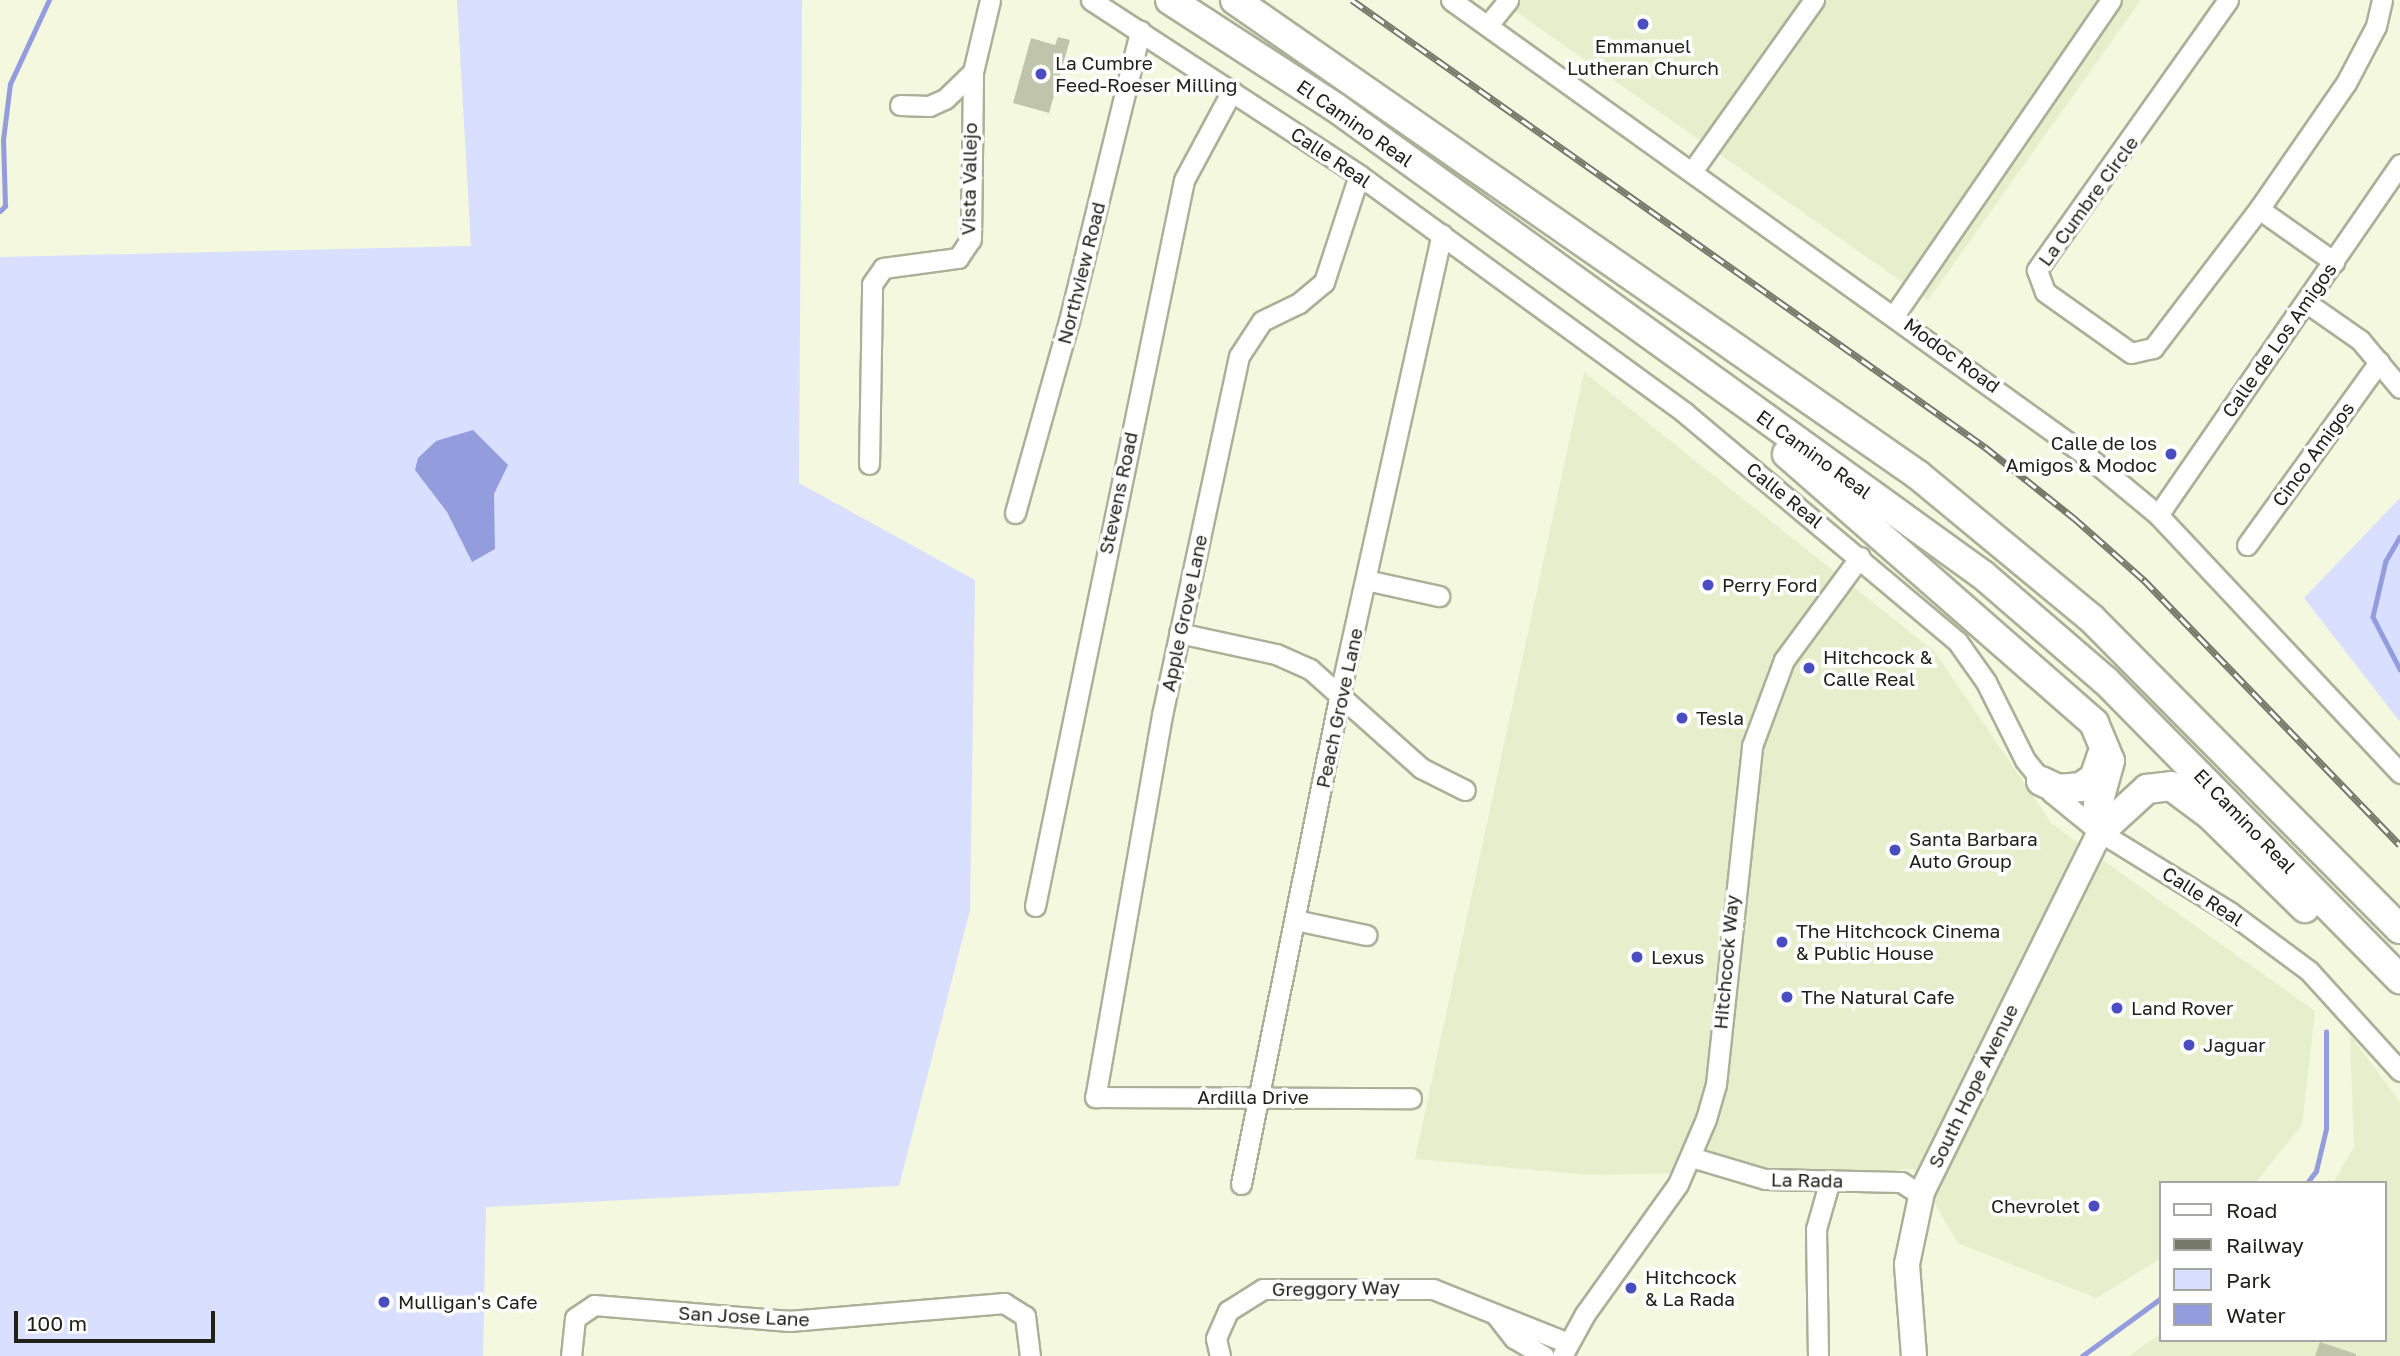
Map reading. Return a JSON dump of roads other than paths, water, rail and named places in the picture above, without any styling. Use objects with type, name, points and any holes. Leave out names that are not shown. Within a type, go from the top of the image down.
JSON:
[{"type":"highway","name":"El Camino Real","points":[[1170,0],[1335,107],[1983,575],[2096,673],[2400,979]]},
{"type":"highway","name":"El Camino Real","points":[[1235,0],[1918,475],[2092,619],[2397,924]]},
{"type":"highway","points":[[1740,401],[1784,452],[2094,723],[2105,742],[2110,761],[2098,804],[2101,832]]},
{"type":"highway","points":[[2041,781],[2058,789],[2081,787],[2094,778],[2105,742]]},
{"type":"highway","points":[[2101,832],[2147,789],[2171,786],[2210,815],[2379,981],[2400,992]]},
{"type":"main road","name":"South Hope Avenue","points":[[1914,1356],[1907,1264],[1921,1195],[2101,832]]},
{"type":"street","name":"Vista Vallejo","points":[[869,464],[872,284],[883,268],[958,258],[971,239],[973,72],[990,0]]},
{"type":"street","name":"Calle Real","points":[[1091,0],[1359,175],[1661,393],[1860,557],[1968,654],[2041,781],[2101,832],[2231,913],[2309,971],[2400,1071]]},
{"type":"street","name":"Modoc Road","points":[[1451,0],[2014,399],[2158,515],[2400,773]]},
{"type":"street","points":[[1488,25],[1507,0]]},
{"type":"street","points":[[1693,170],[1814,0]]},
{"type":"street","points":[[1895,314],[2111,0]]},
{"type":"street","name":"La Cumbre Circle","points":[[2228,0],[2040,263],[2039,285],[2124,349],[2147,352],[2259,209],[2346,83],[2376,26],[2382,0]]},
{"type":"street","name":"Northview Road","points":[[1015,513],[1069,321],[1140,32]]},
{"type":"street","name":"Vista Vallejo","points":[[900,105],[929,106],[945,99],[973,72]]},
{"type":"street","name":"Stevens Road","points":[[1035,906],[1184,180],[1232,91]]},
{"type":"street","name":"Calle de Los Amigos","points":[[2158,515],[2307,303],[2400,164]]},
{"type":"street","name":"Apple Grove Lane","points":[[1094,1097],[1179,633],[1239,356],[1262,321],[1299,303],[1324,282],[1359,175]]},
{"type":"street","points":[[2259,209],[2334,262]]},
{"type":"street","name":"Peach Grove Lane","points":[[1241,1184],[1340,693],[1442,234]]},
{"type":"street","points":[[2307,303],[2360,340],[2400,388]]},
{"type":"street","name":"Cinco Amigos","points":[[2247,545],[2379,362]]},
{"type":"street","name":"Hitchcock Way","points":[[1565,1350],[1691,1157],[1716,1084],[1752,746],[1784,660],[1860,557]]},
{"type":"street","points":[[1366,580],[1438,596]]},
{"type":"street","points":[[1179,633],[1289,658],[1340,693],[1421,768],[1465,790]]},
{"type":"street","points":[[1295,920],[1366,935]]},
{"type":"street","name":"Ardilla Drive","points":[[1094,1097],[1411,1098]]},
{"type":"street","name":"La Rada","points":[[1691,1157],[1765,1179],[1901,1182],[1921,1195]]},
{"type":"street","points":[[1818,1356],[1816,1230],[1830,1180]]},
{"type":"street","name":"Greggory Way","points":[[1220,1356],[1216,1338],[1228,1311],[1263,1289],[1433,1289],[1495,1313],[1565,1350]]},
{"type":"street","name":"San Jose Lane","points":[[571,1356],[575,1318],[594,1306],[789,1321],[997,1303],[1025,1316],[1030,1356]]},
{"type":"street","name":"Greggory Way","points":[[1495,1313],[1514,1338],[1544,1356]]},
{"type":"water","points":[[473,430],[508,465],[494,494],[495,549],[472,562],[447,512],[415,470],[418,458],[436,441]]},
{"type":"waterway","points":[[0,211],[5,206],[3,140],[10,84],[49,0]]},
{"type":"waterway","points":[[2400,537],[2386,561],[2373,617],[2400,669]]},
{"type":"waterway","points":[[2308,1181],[2316,1171],[2326,1129],[2326,1032]]},
{"type":"waterway","points":[[2082,1356],[2158,1300]]},
{"type":"railway","points":[[1352,0],[1985,447],[2074,518],[2144,580],[2400,845]]},
{"type":"place","name":"Emmanuel Lutheran Church","points":[[1643,24]]},
{"type":"place","name":"La Cumbre Feed-Roeser Milling","points":[[1041,74]]},
{"type":"place","name":"Calle de los Amigos & Modoc","points":[[2171,454]]},
{"type":"place","name":"Perry Ford","points":[[1708,585]]},
{"type":"place","name":"Hitchcock & Calle Real","points":[[1809,668]]},
{"type":"place","name":"Tesla","points":[[1682,718]]},
{"type":"place","name":"Santa Barbara Auto Group","points":[[1895,850]]},
{"type":"place","name":"The Hitchcock Cinema & Public House","points":[[1782,942]]},
{"type":"place","name":"Lexus","points":[[1637,957]]},
{"type":"place","name":"The Natural Cafe","points":[[1787,997]]},
{"type":"place","name":"Land Rover","points":[[2117,1008]]},
{"type":"place","name":"Jaguar","points":[[2189,1045]]},
{"type":"place","name":"Chevrolet","points":[[2094,1206]]},
{"type":"place","name":"Hitchcock & La Rada","points":[[1631,1288]]},
{"type":"place","name":"Mulligan's Cafe","points":[[384,1302]]}]
